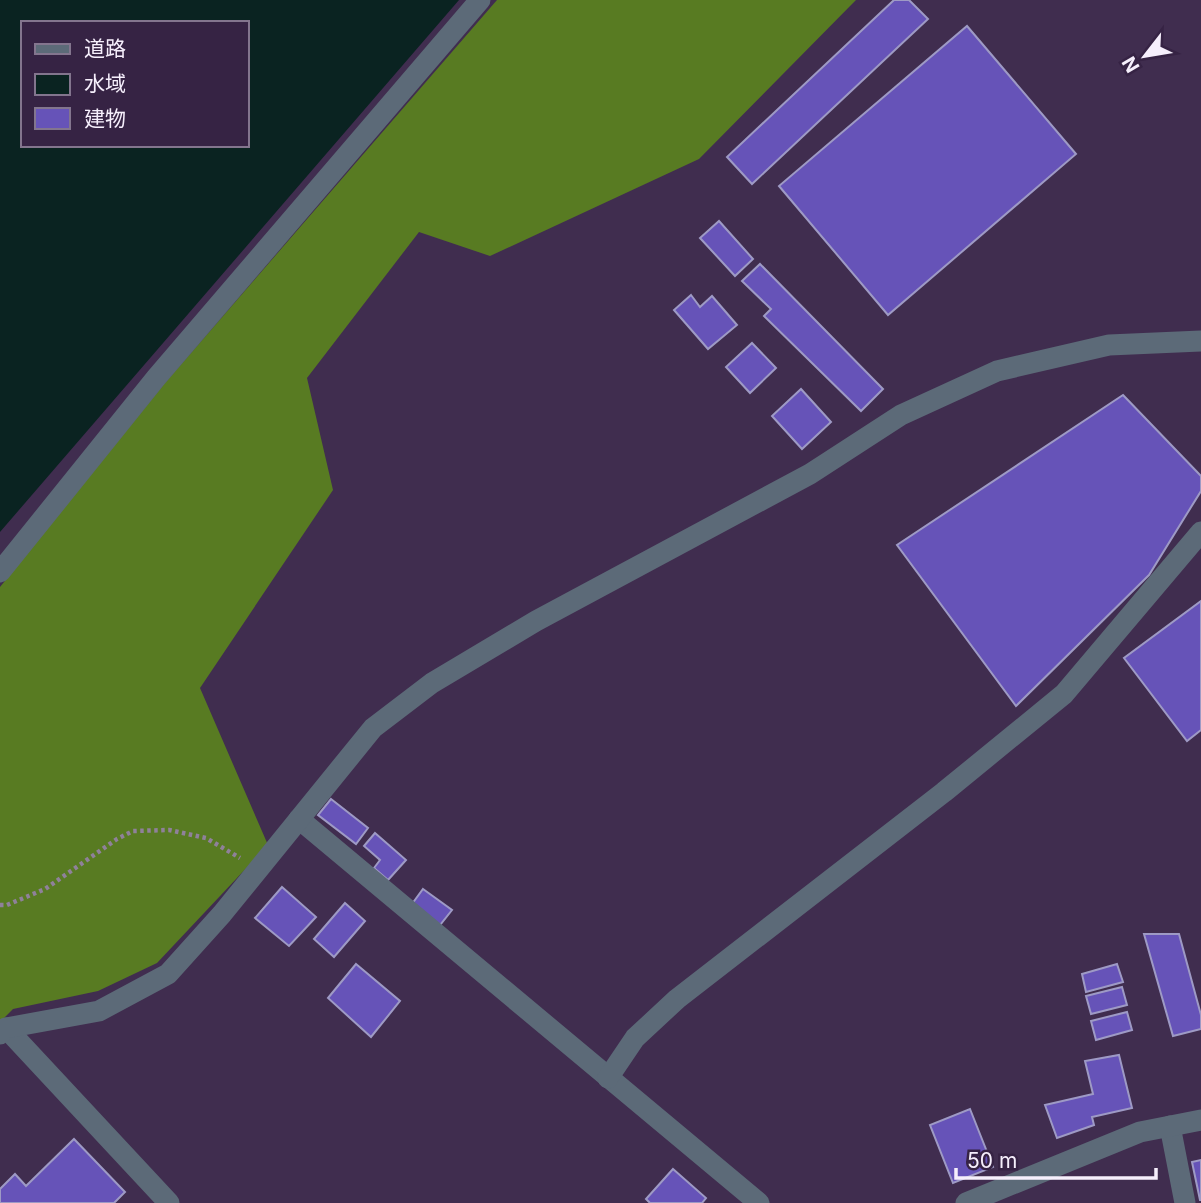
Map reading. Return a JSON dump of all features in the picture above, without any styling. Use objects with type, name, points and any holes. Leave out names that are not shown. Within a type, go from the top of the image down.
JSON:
[{"type":"street","points":[[0,572],[156,378],[480,0]]},
{"type":"street","points":[[3,1031],[99,1011],[168,974],[259,869],[373,727],[432,683],[536,621],[810,474],[901,415],[997,371],[1108,345],[1201,341]]},
{"type":"street","points":[[608,1078],[635,1038],[677,999],[944,792],[1064,694],[1201,532]]},
{"type":"street","points":[[299,819],[759,1203]]},
{"type":"street","points":[[3,1031],[169,1203]]},
{"type":"street","points":[[966,1203],[1140,1132],[1201,1120]]},
{"type":"street","points":[[1170,1126],[1185,1203]]},
{"type":"path","points":[[0,905],[7,905],[45,889],[117,839],[133,831],[169,830],[206,838],[259,869]]},
{"type":"green space","points":[[497,0],[856,0],[699,159],[490,256],[419,232],[307,378],[333,490],[200,688],[268,845],[157,963],[98,991],[13,1009],[0,1022],[0,587],[164,384]]},
{"type":"water","points":[[0,0],[459,0],[0,532]]},
{"type":"building","points":[[894,0],[909,0],[928,19],[752,184],[727,157]]},
{"type":"building","points":[[967,26],[1076,154],[888,315],[779,186]]},
{"type":"building","points":[[719,221],[753,259],[735,276],[700,238]]},
{"type":"building","points":[[760,264],[883,389],[861,411],[764,316],[771,309],[742,281]]},
{"type":"building","points":[[691,295],[700,307],[712,296],[737,325],[708,349],[674,310]]},
{"type":"building","points":[[752,343],[776,368],[750,393],[726,367]]},
{"type":"building","points":[[801,389],[831,422],[802,449],[772,416]]},
{"type":"building","points":[[1123,395],[1201,476],[1201,491],[1149,575],[1016,706],[897,545]]},
{"type":"building","points":[[1201,601],[1201,730],[1187,741],[1124,658]]},
{"type":"building","points":[[331,799],[368,828],[356,844],[318,815]]},
{"type":"building","points":[[375,833],[406,860],[388,880],[374,868],[380,860],[364,846]]},
{"type":"building","points":[[282,887],[316,917],[289,946],[255,918]]},
{"type":"building","points":[[423,889],[452,910],[440,925],[412,904]]},
{"type":"building","points":[[345,903],[365,921],[334,957],[314,939]]},
{"type":"building","points":[[1144,934],[1179,934],[1201,1015],[1201,1029],[1173,1036]]},
{"type":"building","points":[[356,964],[400,1001],[371,1037],[328,998]]},
{"type":"building","points":[[1117,964],[1123,982],[1086,992],[1082,974]]},
{"type":"building","points":[[1122,987],[1127,1005],[1091,1014],[1086,996]]},
{"type":"building","points":[[1127,1012],[1132,1030],[1096,1040],[1091,1021]]},
{"type":"building","points":[[1119,1055],[1132,1108],[1092,1117],[1094,1125],[1057,1138],[1045,1105],[1093,1094],[1085,1061]]},
{"type":"building","points":[[970,1109],[993,1167],[953,1183],[930,1125]]},
{"type":"building","points":[[74,1139],[125,1192],[114,1203],[0,1203],[0,1189],[15,1174],[26,1186]]},
{"type":"building","points":[[1201,1160],[1201,1200],[1200,1200],[1192,1162]]},
{"type":"building","points":[[673,1169],[706,1198],[702,1203],[650,1203],[646,1199]]}]
